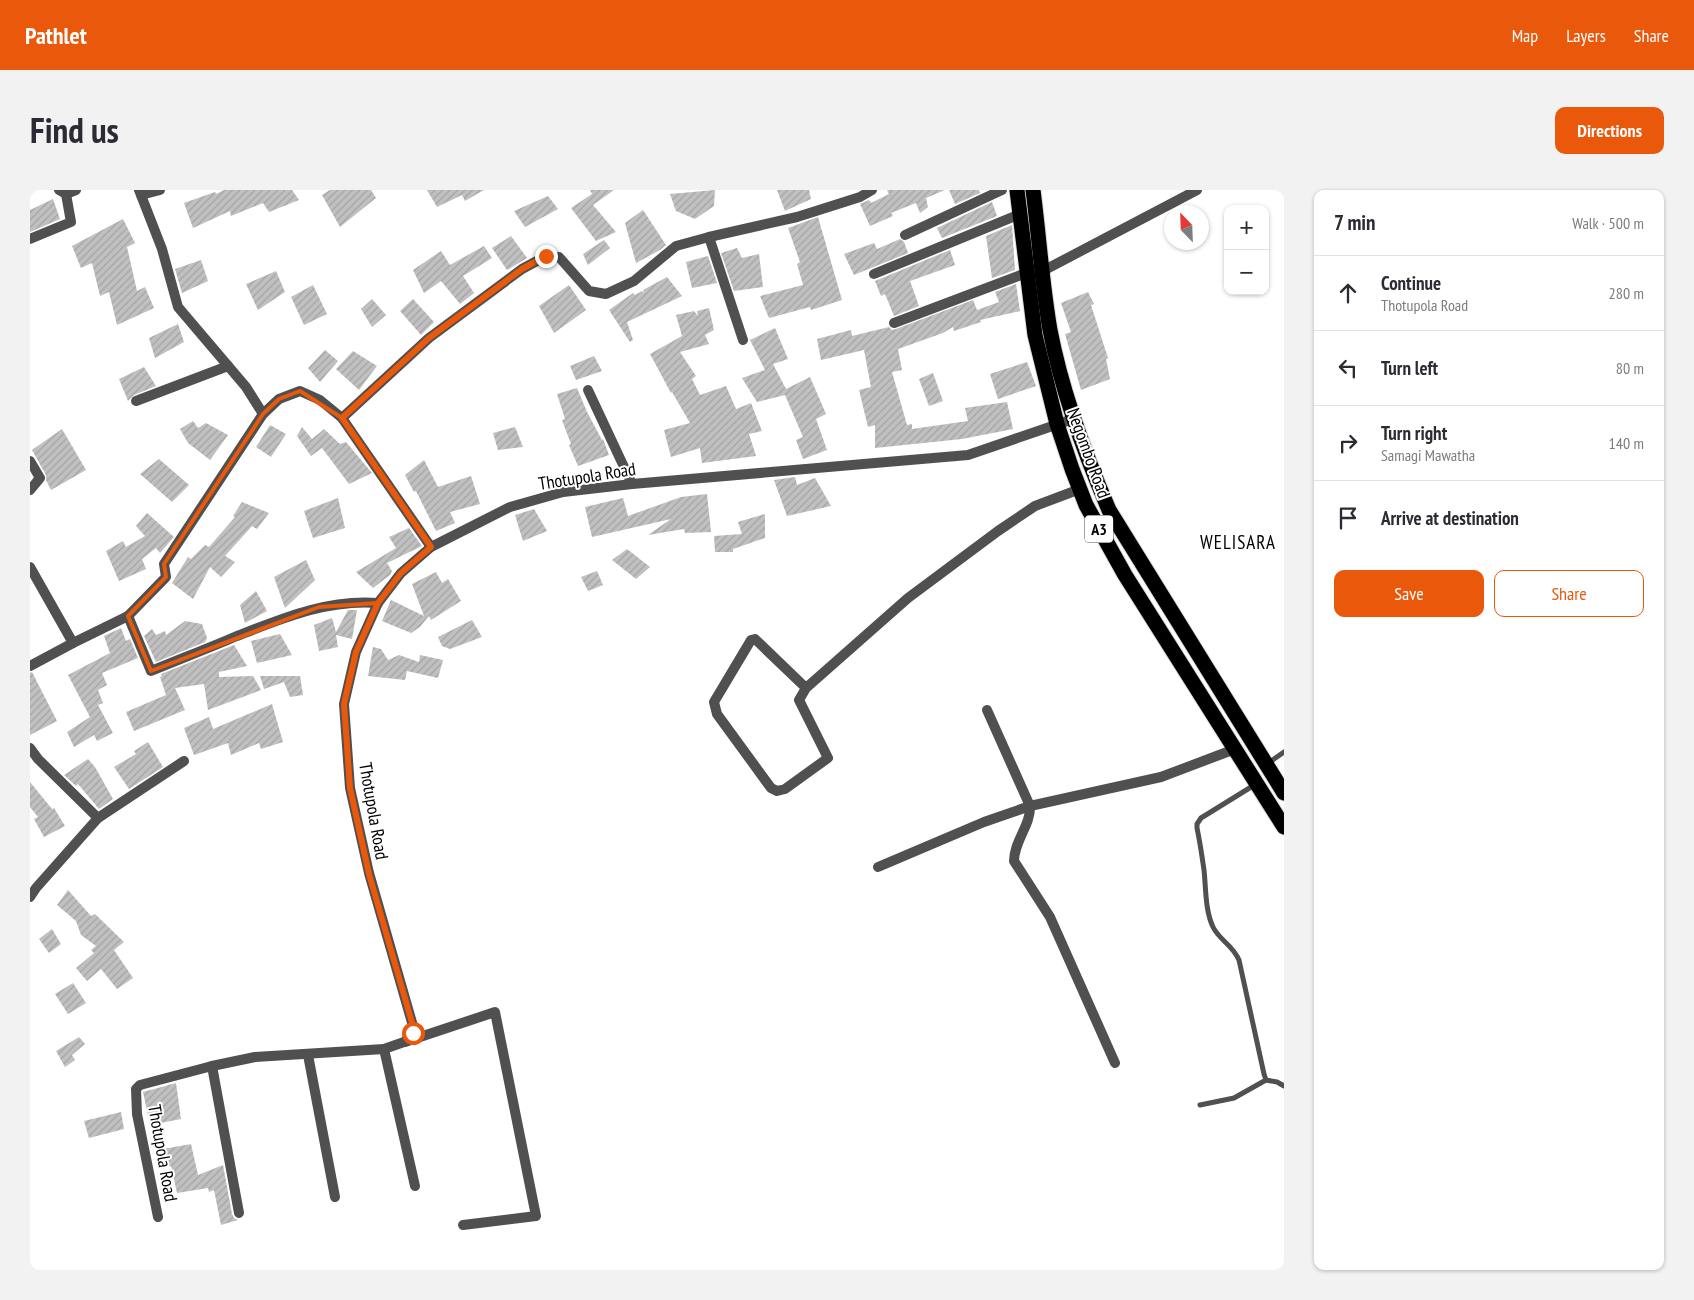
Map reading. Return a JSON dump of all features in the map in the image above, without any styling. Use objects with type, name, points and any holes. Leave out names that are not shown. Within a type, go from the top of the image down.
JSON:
[{"type":"highway","name":"Negombo Road","points":[[1017,190],[1036,342],[1058,424],[1080,489],[1125,574],[1284,827]]},
{"type":"highway","name":"Negombo Road","points":[[1033,190],[1050,330],[1073,419],[1091,469],[1109,510],[1284,793]]},
{"type":"street","points":[[30,239],[71,222],[62,192],[76,190]]},
{"type":"street","points":[[160,190],[140,193],[162,249],[178,307],[246,387],[263,414]]},
{"type":"street","points":[[342,418],[429,338],[522,269],[546,256],[558,257],[589,291],[606,294],[634,281],[676,246],[797,217],[860,197],[872,190]]},
{"type":"street","points":[[905,235],[1002,190]]},
{"type":"street","points":[[894,322],[1042,271],[1197,190]]},
{"type":"street","points":[[874,274],[1020,214]]},
{"type":"street","points":[[710,237],[743,340]]},
{"type":"street","points":[[136,401],[228,366]]},
{"type":"street","points":[[588,390],[632,484]]},
{"type":"street","points":[[30,666],[128,616],[166,577],[164,564],[263,414],[279,399],[300,391],[320,400],[342,418],[431,547]]},
{"type":"street","name":"Thotupola Road","points":[[404,1042],[413,1033],[413,1026],[369,874],[350,788],[344,704],[356,652],[378,603],[401,573],[431,547],[510,508],[563,492],[632,484],[968,455],[1073,419]]},
{"type":"street","points":[[30,461],[40,478],[30,490]]},
{"type":"street","points":[[806,688],[755,639],[751,640],[714,702],[717,714],[771,788],[777,791],[785,789],[828,758],[799,700],[806,688],[908,598],[998,531],[1035,506],[1080,489]]},
{"type":"street","points":[[30,567],[72,643]]},
{"type":"street","points":[[128,616],[151,671],[279,620],[318,607],[359,602],[378,603]]},
{"type":"street","points":[[987,710],[1030,806],[1030,813],[1014,852],[1014,861],[1050,917],[1114,1063]]},
{"type":"street","points":[[30,748],[98,818]]},
{"type":"street","points":[[878,867],[984,822],[1030,806],[1161,777],[1235,749]]},
{"type":"street","points":[[30,897],[98,818],[184,761]]},
{"type":"street","name":"Thotupola Road","points":[[158,1217],[137,1114],[136,1089],[140,1085],[255,1057],[384,1049],[495,1012],[536,1216],[463,1225]]},
{"type":"street","points":[[384,1049],[415,1186]]},
{"type":"street","points":[[308,1055],[335,1197]]},
{"type":"street","points":[[212,1066],[239,1213]]},
{"type":"lane","points":[[1266,764],[1284,752]]},
{"type":"lane","points":[[1256,784],[1201,818],[1197,828],[1207,900],[1213,927],[1224,942],[1235,951],[1239,960],[1266,1080]]},
{"type":"lane","points":[[1200,1106],[1234,1098],[1266,1080],[1277,1082],[1284,1086]]},
{"type":"highlighted area","points":[[300,391],[342,418],[431,547],[401,573],[378,603],[319,607],[151,671],[128,616],[166,577],[164,564],[263,414],[279,399]]},
{"type":"building","points":[[224,190],[292,190],[299,200],[269,212],[263,203],[231,216],[230,211],[193,228],[184,203]]},
{"type":"building","points":[[330,190],[371,190],[376,198],[340,227],[322,195]]},
{"type":"building","points":[[427,190],[484,190],[465,201],[462,195],[437,207]]},
{"type":"building","points":[[590,190],[614,190],[593,205],[616,232],[596,241],[571,208],[592,194]]},
{"type":"building","points":[[715,190],[714,206],[695,219],[676,211],[670,194]]},
{"type":"building","points":[[777,190],[809,190],[811,199],[785,211]]},
{"type":"building","points":[[887,190],[945,190],[926,198],[928,207],[920,213],[916,203],[891,213],[893,216],[870,226],[860,204],[869,200],[871,203],[889,194]]},
{"type":"building","points":[[949,190],[979,190],[980,193],[955,204]]},
{"type":"building","points":[[548,196],[558,209],[525,227],[514,211]]},
{"type":"building","points":[[53,199],[60,219],[30,232],[30,210]]},
{"type":"building","points":[[992,202],[997,216],[942,238],[937,228]]},
{"type":"building","points":[[643,210],[666,245],[636,263],[625,223]]},
{"type":"building","points":[[818,217],[842,300],[811,310],[810,307],[769,318],[760,296],[803,285],[797,264],[800,262],[788,228]]},
{"type":"building","points":[[123,219],[135,243],[127,247],[137,291],[145,287],[154,308],[117,325],[109,292],[100,296],[92,263],[81,268],[72,246]]},
{"type":"building","points":[[1012,225],[1015,270],[992,278],[986,236]]},
{"type":"building","points":[[511,236],[527,258],[507,270],[492,248]]},
{"type":"building","points":[[900,239],[904,242],[908,253],[854,275],[844,254],[874,243],[877,249]]},
{"type":"building","points":[[604,240],[610,248],[588,265],[583,254]]},
{"type":"building","points":[[484,246],[492,258],[463,276],[474,293],[460,304],[441,281],[424,293],[413,270],[441,251],[450,265]]},
{"type":"building","points":[[737,248],[742,258],[759,254],[763,287],[734,291],[721,253]]},
{"type":"building","points":[[950,250],[955,265],[910,281],[919,306],[894,316],[885,294],[881,296],[875,281]]},
{"type":"building","points":[[708,256],[717,283],[692,288],[686,262]]},
{"type":"building","points":[[201,260],[208,281],[182,293],[175,269]]},
{"type":"building","points":[[276,271],[285,292],[258,310],[246,284]]},
{"type":"building","points":[[667,277],[682,296],[627,322],[633,340],[630,342],[609,310],[633,293],[635,295],[642,291],[644,293],[643,290]]},
{"type":"building","points":[[1016,284],[1020,311],[980,320],[981,322],[954,331],[953,327],[943,333],[898,349],[902,370],[892,372],[907,425],[912,424],[912,429],[968,421],[965,408],[1007,402],[1013,429],[962,439],[875,448],[875,425],[868,427],[859,390],[871,387],[864,350],[821,360],[817,339],[851,330],[852,336],[889,327],[892,330],[896,329],[973,300],[977,310],[999,302],[995,292]]},
{"type":"building","points":[[313,285],[327,314],[304,325],[291,297]]},
{"type":"building","points":[[569,285],[586,310],[554,333],[539,306]]},
{"type":"building","points":[[1088,292],[1094,304],[1091,305],[1108,358],[1106,359],[1110,379],[1081,390],[1065,334],[1071,332],[1061,303]]},
{"type":"building","points":[[372,299],[386,315],[372,327],[361,309]]},
{"type":"building","points":[[413,299],[434,322],[421,335],[400,311]]},
{"type":"building","points":[[709,308],[714,330],[705,335],[709,344],[680,352],[696,376],[692,379],[700,395],[726,386],[736,409],[751,403],[762,431],[749,434],[756,456],[702,463],[700,448],[671,457],[664,430],[690,423],[650,354],[682,336],[676,315],[694,311],[698,316],[697,311]]},
{"type":"building","points":[[178,324],[184,342],[155,358],[149,338]]},
{"type":"building","points":[[775,328],[788,359],[773,364],[786,389],[810,377],[826,414],[816,419],[827,450],[803,459],[796,440],[803,437],[785,395],[757,402],[742,378],[765,370],[750,340]]},
{"type":"building","points":[[325,350],[338,361],[320,382],[308,368]]},
{"type":"building","points":[[353,351],[377,366],[359,390],[336,369]]},
{"type":"building","points":[[594,356],[602,371],[576,380],[570,366]]},
{"type":"building","points":[[1027,362],[1036,386],[998,399],[990,374]]},
{"type":"building","points":[[144,367],[156,386],[134,395],[128,401],[119,379]]},
{"type":"building","points":[[933,373],[943,401],[929,406],[919,379]]},
{"type":"building","points":[[577,388],[609,455],[578,466],[569,445],[571,444],[562,420],[565,419],[557,394]]},
{"type":"building","points":[[193,421],[198,428],[206,423],[228,435],[210,460],[188,443],[180,429]]},
{"type":"building","points":[[270,425],[286,434],[271,457],[256,447]]},
{"type":"building","points":[[302,427],[312,439],[324,429],[340,444],[346,442],[372,473],[349,484],[322,448],[311,456],[297,436]]},
{"type":"building","points":[[515,427],[523,447],[498,450],[493,433]]},
{"type":"building","points":[[62,429],[86,470],[51,490],[46,480],[46,475],[32,450]]},
{"type":"building","points":[[159,459],[189,485],[172,502],[140,474]]},
{"type":"building","points":[[424,460],[438,487],[471,476],[480,504],[450,512],[455,523],[436,531],[416,491],[414,492],[405,475]]},
{"type":"building","points":[[795,477],[797,485],[815,478],[831,506],[787,516],[774,480]]},
{"type":"building","points":[[707,494],[711,532],[685,533],[684,529],[648,535],[671,519],[592,537],[585,507],[623,498],[628,516],[681,497]]},
{"type":"building","points":[[338,498],[345,528],[313,538],[304,511]]},
{"type":"building","points":[[242,502],[269,513],[257,529],[252,526],[225,556],[235,562],[221,577],[210,567],[193,599],[172,583],[188,557],[191,559],[205,545],[209,547],[235,517],[233,516]]},
{"type":"building","points":[[534,509],[547,531],[523,541],[515,515]]},
{"type":"building","points":[[147,513],[174,537],[160,553],[156,548],[142,559],[146,569],[119,581],[106,551],[123,541],[126,547],[145,536],[136,526]]},
{"type":"building","points":[[765,514],[765,538],[733,549],[733,552],[715,552],[714,536],[742,534],[738,522]]},
{"type":"building","points":[[409,528],[422,546],[387,563],[392,571],[390,575],[373,588],[356,572],[396,548],[389,537]]},
{"type":"building","points":[[627,549],[650,567],[636,579],[612,560]]},
{"type":"building","points":[[306,560],[315,580],[285,608],[274,577]]},
{"type":"building","points":[[597,571],[603,585],[588,591],[581,577]]},
{"type":"building","points":[[436,572],[442,583],[448,579],[461,601],[431,620],[429,616],[420,627],[411,633],[382,621],[391,600],[424,616],[412,584]]},
{"type":"building","points":[[256,591],[267,611],[245,623],[240,605]]},
{"type":"building","points":[[348,610],[357,610],[352,639],[336,635],[338,647],[319,651],[314,625],[332,618],[336,632]]},
{"type":"building","points":[[472,620],[482,637],[450,649],[442,646],[438,637]]},
{"type":"building","points":[[185,621],[202,624],[207,638],[205,642],[156,662],[144,636],[152,629],[156,635],[165,631],[166,635]]},
{"type":"building","points":[[121,628],[126,641],[130,639],[138,658],[102,673],[107,685],[98,690],[103,703],[98,705],[113,733],[97,741],[94,735],[74,747],[67,732],[90,717],[68,675],[110,653],[104,636]]},
{"type":"building","points":[[280,634],[292,655],[257,663],[251,641]]},
{"type":"building","points":[[234,645],[247,666],[219,672],[219,677],[253,676],[261,690],[208,710],[204,684],[175,688],[185,710],[134,731],[126,712],[166,695],[160,677],[162,676],[161,674]]},
{"type":"building","points":[[373,647],[381,649],[388,660],[399,655],[419,662],[420,655],[443,660],[438,678],[407,671],[405,680],[368,676]]},
{"type":"building","points":[[32,672],[57,721],[30,735],[30,673]]},
{"type":"building","points":[[260,676],[300,676],[303,695],[290,697],[284,682],[264,689]]},
{"type":"building","points":[[272,704],[283,742],[261,749],[259,743],[231,755],[228,743],[194,755],[184,728],[209,717],[213,729]]},
{"type":"building","points":[[148,742],[163,767],[129,789],[114,767],[136,754],[134,751]]},
{"type":"building","points":[[88,759],[95,767],[113,799],[99,809],[78,784],[76,786],[64,775]]},
{"type":"building","points":[[30,782],[52,809],[54,808],[65,826],[44,837],[34,819],[38,817],[30,807]]},
{"type":"building","points":[[68,890],[91,916],[95,914],[124,942],[114,950],[133,978],[117,989],[101,969],[87,981],[76,968],[94,953],[91,950],[96,946],[81,935],[76,921],[57,905]]},
{"type":"building","points":[[52,929],[61,944],[49,953],[39,939]]},
{"type":"building","points":[[73,983],[86,1003],[68,1014],[55,994]]},
{"type":"building","points":[[79,1037],[85,1044],[72,1055],[75,1060],[65,1067],[56,1051]]},
{"type":"building","points":[[176,1083],[181,1119],[150,1125],[143,1092]]},
{"type":"building","points":[[121,1112],[124,1129],[89,1138],[84,1121]]},
{"type":"building","points":[[191,1144],[198,1175],[223,1165],[232,1214],[238,1220],[221,1225],[214,1190],[209,1192],[208,1188],[177,1193],[171,1166],[166,1167],[163,1149]]},
{"type":"district","name":"WELISARA","points":[[1238,542]]},
{"type":"route","points":[[413,1033],[413,1026],[369,874],[350,788],[344,704],[356,652],[378,603],[401,573],[431,547],[342,418],[429,338],[522,269],[546,256]]}]
